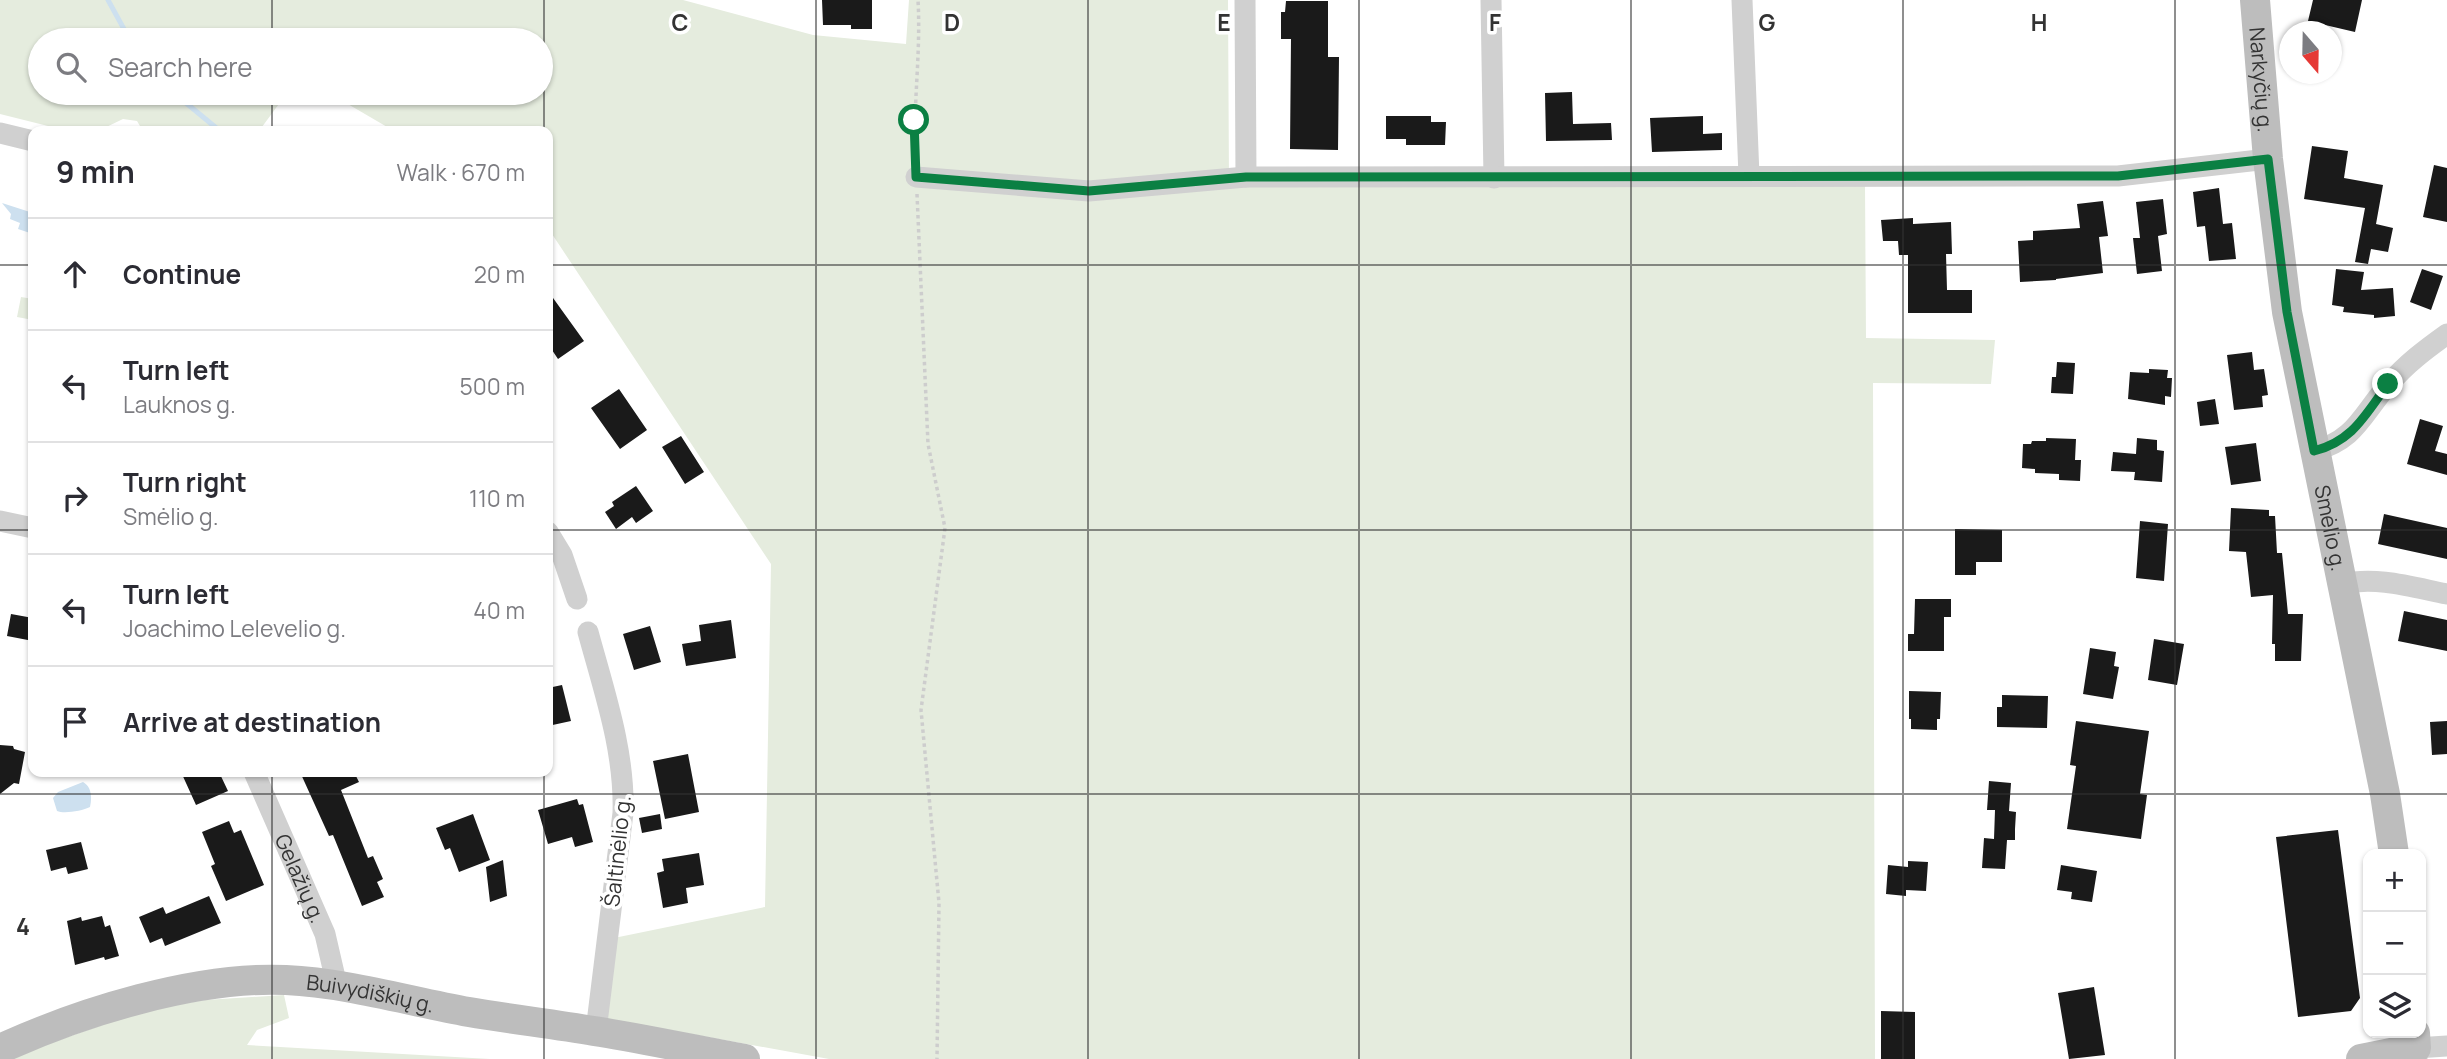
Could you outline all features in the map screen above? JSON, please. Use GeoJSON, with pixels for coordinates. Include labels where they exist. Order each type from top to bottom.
{"type":"FeatureCollection","features":[{"type":"Feature","properties":{"kind":"main road","name":"Narkyčių g."},"geometry":{"type":"LineString","coordinates":[[2256,0],[2268,159]]}},
{"type":"Feature","properties":{"kind":"main road","name":"Smėlio g."},"geometry":{"type":"LineString","coordinates":[[2268,159],[2287,312],[2385,794],[2393,849]]}},
{"type":"Feature","properties":{"kind":"main road","name":"Buivydiškių g."},"geometry":{"type":"LineString","coordinates":[[0,1049],[118,1006],[210,985],[286,980],[337,985],[470,1012],[596,1031],[746,1059]]}},
{"type":"Feature","properties":{"kind":"main road"},"geometry":{"type":"LineString","coordinates":[[2361,1059],[2416,1046]]}},
{"type":"Feature","properties":{"kind":"street"},"geometry":{"type":"LineString","coordinates":[[1245,0],[1246,177]]}},
{"type":"Feature","properties":{"kind":"street"},"geometry":{"type":"LineString","coordinates":[[1491,0],[1494,178]]}},
{"type":"Feature","properties":{"kind":"street"},"geometry":{"type":"LineString","coordinates":[[1742,0],[1749,176]]}},
{"type":"Feature","properties":{"kind":"street"},"geometry":{"type":"LineString","coordinates":[[0,133],[28,140]]}},
{"type":"Feature","properties":{"kind":"street"},"geometry":{"type":"LineString","coordinates":[[916,177],[1089,191],[1246,177],[2118,176],[2268,159]]}},
{"type":"Feature","properties":{"kind":"street"},"geometry":{"type":"LineString","coordinates":[[2314,451],[2333,446],[2344,439],[2407,365],[2447,334]]}},
{"type":"Feature","properties":{"kind":"street"},"geometry":{"type":"LineString","coordinates":[[0,521],[28,527]]}},
{"type":"Feature","properties":{"kind":"street"},"geometry":{"type":"LineString","coordinates":[[553,540],[562,555],[577,599]]}},
{"type":"Feature","properties":{"kind":"street"},"geometry":{"type":"LineString","coordinates":[[2341,584],[2359,580],[2383,581],[2447,594]]}},
{"type":"Feature","properties":{"kind":"street","name":"Šaltinėlio g."},"geometry":{"type":"LineString","coordinates":[[588,632],[620,755],[624,783],[623,813],[596,1031]]}},
{"type":"Feature","properties":{"kind":"street","name":"Gelažių g."},"geometry":{"type":"LineString","coordinates":[[256,777],[325,934],[337,985]]}},
{"type":"Feature","properties":{"kind":"street"},"geometry":{"type":"LineString","coordinates":[[2416,1046],[2447,1046]]}},
{"type":"Feature","properties":{"kind":"path"},"geometry":{"type":"LineString","coordinates":[[918,0],[919,72],[914,120],[928,444],[945,528],[921,710],[939,902],[937,1059]]}},
{"type":"Feature","properties":{"kind":"shaded area"},"geometry":{"type":"Polygon","coordinates":[[[0,0],[683,0],[813,35],[906,44],[909,0],[1228,0],[1229,185],[1865,186],[1866,338],[1995,340],[1991,384],[1873,383],[1875,1059],[829,1059],[603,1018],[614,938],[765,907],[771,564],[553,236],[553,126],[385,126],[350,105],[553,105],[553,28],[28,28],[28,105],[278,105],[263,126],[140,126],[137,121],[123,119],[108,126],[48,126],[0,114],[0,0]]]}},
{"type":"Feature","properties":{"kind":"shaded area"},"geometry":{"type":"Polygon","coordinates":[[[21,297],[28,298],[28,319],[17,317],[21,297]]]}},
{"type":"Feature","properties":{"kind":"shaded area"},"geometry":{"type":"Polygon","coordinates":[[[284,995],[289,1018],[257,1030],[247,1045],[490,1059],[5,1059],[145,1010],[205,1000],[284,995]]]}},
{"type":"Feature","properties":{"kind":"water"},"geometry":{"type":"Polygon","coordinates":[[[2,203],[28,211],[28,232],[18,229],[20,223],[10,219],[11,214],[2,203]]]}},
{"type":"Feature","properties":{"kind":"water"},"geometry":{"type":"Polygon","coordinates":[[[83,782],[91,793],[90,807],[73,812],[57,811],[53,798],[58,792],[83,782]]]}},
{"type":"Feature","properties":{"kind":"building"},"geometry":{"type":"Polygon","coordinates":[[[822,0],[872,0],[872,29],[851,29],[851,25],[823,25],[822,0]]]}},
{"type":"Feature","properties":{"kind":"building"},"geometry":{"type":"Polygon","coordinates":[[[2313,0],[2362,0],[2355,32],[2342,29],[2342,21],[2308,21],[2313,0]]]}},
{"type":"Feature","properties":{"kind":"building"},"geometry":{"type":"Polygon","coordinates":[[[1286,1],[1328,1],[1328,57],[1339,57],[1338,150],[1290,149],[1291,39],[1281,39],[1281,12],[1285,12],[1286,1]]]}},
{"type":"Feature","properties":{"kind":"building"},"geometry":{"type":"Polygon","coordinates":[[[1572,92],[1573,124],[1611,123],[1612,140],[1546,141],[1545,93],[1572,92]]]}},
{"type":"Feature","properties":{"kind":"building"},"geometry":{"type":"Polygon","coordinates":[[[1386,116],[1431,116],[1431,122],[1446,122],[1445,145],[1406,145],[1406,139],[1386,139],[1386,116]]]}},
{"type":"Feature","properties":{"kind":"building"},"geometry":{"type":"Polygon","coordinates":[[[1703,116],[1703,134],[1722,133],[1722,150],[1652,152],[1650,118],[1703,116]]]}},
{"type":"Feature","properties":{"kind":"building"},"geometry":{"type":"Polygon","coordinates":[[[2312,146],[2348,151],[2344,178],[2383,185],[2376,224],[2393,228],[2388,252],[2371,249],[2368,264],[2355,262],[2365,208],[2304,199],[2312,146]]]}},
{"type":"Feature","properties":{"kind":"building"},"geometry":{"type":"Polygon","coordinates":[[[2434,165],[2447,168],[2447,222],[2423,217],[2434,165]]]}},
{"type":"Feature","properties":{"kind":"building"},"geometry":{"type":"Polygon","coordinates":[[[2219,188],[2223,224],[2232,223],[2236,259],[2209,261],[2205,226],[2197,227],[2193,192],[2219,188]]]}},
{"type":"Feature","properties":{"kind":"building"},"geometry":{"type":"Polygon","coordinates":[[[2163,199],[2167,234],[2158,236],[2162,271],[2137,274],[2133,238],[2140,238],[2136,202],[2163,199]]]}},
{"type":"Feature","properties":{"kind":"building"},"geometry":{"type":"Polygon","coordinates":[[[2103,201],[2108,236],[2099,237],[2103,273],[2020,282],[2018,241],[2033,240],[2033,231],[2080,228],[2077,204],[2103,201]]]}},
{"type":"Feature","properties":{"kind":"building"},"geometry":{"type":"Polygon","coordinates":[[[1913,218],[1913,224],[1951,222],[1952,254],[1946,254],[1947,290],[1972,290],[1972,313],[1908,313],[1908,255],[1899,255],[1898,241],[1883,241],[1881,220],[1913,218]]]}},
{"type":"Feature","properties":{"kind":"building"},"geometry":{"type":"Polygon","coordinates":[[[2336,269],[2364,272],[2361,290],[2393,288],[2395,316],[2374,318],[2374,315],[2343,312],[2344,307],[2332,305],[2336,269]]]}},
{"type":"Feature","properties":{"kind":"building"},"geometry":{"type":"Polygon","coordinates":[[[2422,269],[2443,276],[2431,310],[2410,302],[2422,269]]]}},
{"type":"Feature","properties":{"kind":"building"},"geometry":{"type":"Polygon","coordinates":[[[553,298],[584,341],[558,359],[553,352],[553,298]]]}},
{"type":"Feature","properties":{"kind":"building"},"geometry":{"type":"Polygon","coordinates":[[[2252,352],[2254,370],[2264,369],[2268,395],[2262,396],[2263,407],[2234,410],[2227,355],[2252,352]]]}},
{"type":"Feature","properties":{"kind":"building"},"geometry":{"type":"Polygon","coordinates":[[[2057,362],[2075,363],[2073,394],[2051,393],[2057,362]]]}},
{"type":"Feature","properties":{"kind":"building"},"geometry":{"type":"Polygon","coordinates":[[[2149,369],[2168,370],[2167,378],[2172,378],[2171,397],[2165,396],[2165,405],[2128,399],[2130,372],[2149,373],[2149,369]]]}},
{"type":"Feature","properties":{"kind":"building"},"geometry":{"type":"Polygon","coordinates":[[[619,389],[647,430],[620,449],[591,408],[619,389]]]}},
{"type":"Feature","properties":{"kind":"building"},"geometry":{"type":"Polygon","coordinates":[[[2215,399],[2219,424],[2200,426],[2197,402],[2215,399]]]}},
{"type":"Feature","properties":{"kind":"building"},"geometry":{"type":"Polygon","coordinates":[[[2420,419],[2443,426],[2435,451],[2447,454],[2447,475],[2407,464],[2420,419]]]}},
{"type":"Feature","properties":{"kind":"building"},"geometry":{"type":"Polygon","coordinates":[[[681,436],[704,472],[685,484],[662,447],[681,436]]]}},
{"type":"Feature","properties":{"kind":"building"},"geometry":{"type":"Polygon","coordinates":[[[2046,438],[2076,439],[2075,460],[2081,460],[2080,481],[2059,480],[2059,474],[2035,473],[2035,469],[2022,468],[2023,444],[2046,441],[2046,438]]]}},
{"type":"Feature","properties":{"kind":"building"},"geometry":{"type":"Polygon","coordinates":[[[2137,438],[2157,440],[2157,450],[2164,451],[2162,482],[2134,480],[2135,472],[2111,471],[2113,452],[2136,454],[2137,438]]]}},
{"type":"Feature","properties":{"kind":"building"},"geometry":{"type":"Polygon","coordinates":[[[2256,443],[2261,481],[2231,485],[2225,447],[2256,443]]]}},
{"type":"Feature","properties":{"kind":"building"},"geometry":{"type":"Polygon","coordinates":[[[636,486],[653,511],[636,523],[632,517],[616,529],[605,512],[614,506],[612,502],[636,486]]]}},
{"type":"Feature","properties":{"kind":"building"},"geometry":{"type":"Polygon","coordinates":[[[2231,508],[2269,510],[2269,516],[2275,516],[2277,553],[2282,553],[2288,614],[2303,614],[2301,661],[2275,661],[2275,644],[2272,644],[2273,595],[2251,597],[2246,552],[2229,551],[2231,508]]]}},
{"type":"Feature","properties":{"kind":"building"},"geometry":{"type":"Polygon","coordinates":[[[2384,514],[2447,528],[2447,559],[2378,544],[2384,514]]]}},
{"type":"Feature","properties":{"kind":"building"},"geometry":{"type":"Polygon","coordinates":[[[2140,521],[2168,524],[2164,581],[2136,578],[2140,521]]]}},
{"type":"Feature","properties":{"kind":"building"},"geometry":{"type":"Polygon","coordinates":[[[1955,529],[2002,530],[2002,562],[1976,562],[1976,575],[1955,575],[1955,529]]]}},
{"type":"Feature","properties":{"kind":"building"},"geometry":{"type":"Polygon","coordinates":[[[1915,599],[1951,599],[1951,617],[1944,617],[1944,651],[1908,651],[1908,634],[1914,634],[1915,599]]]}},
{"type":"Feature","properties":{"kind":"building"},"geometry":{"type":"Polygon","coordinates":[[[2404,611],[2447,620],[2447,651],[2398,641],[2404,611]]]}},
{"type":"Feature","properties":{"kind":"building"},"geometry":{"type":"Polygon","coordinates":[[[11,614],[28,617],[28,640],[7,636],[11,614]]]}},
{"type":"Feature","properties":{"kind":"building"},"geometry":{"type":"Polygon","coordinates":[[[731,620],[736,658],[686,666],[682,644],[701,641],[699,625],[731,620]]]}},
{"type":"Feature","properties":{"kind":"building"},"geometry":{"type":"Polygon","coordinates":[[[650,626],[661,662],[634,670],[623,634],[650,626]]]}},
{"type":"Feature","properties":{"kind":"building"},"geometry":{"type":"Polygon","coordinates":[[[2154,639],[2184,644],[2177,685],[2148,680],[2154,639]]]}},
{"type":"Feature","properties":{"kind":"building"},"geometry":{"type":"Polygon","coordinates":[[[2090,648],[2116,652],[2114,666],[2119,667],[2113,699],[2083,694],[2090,648]]]}},
{"type":"Feature","properties":{"kind":"building"},"geometry":{"type":"Polygon","coordinates":[[[562,685],[571,721],[553,725],[553,687],[562,685]]]}},
{"type":"Feature","properties":{"kind":"building"},"geometry":{"type":"Polygon","coordinates":[[[1909,691],[1941,692],[1937,730],[1911,729],[1909,691]]]}},
{"type":"Feature","properties":{"kind":"building"},"geometry":{"type":"Polygon","coordinates":[[[2002,695],[2048,696],[2047,728],[1997,727],[1997,707],[2002,707],[2002,695]]]}},
{"type":"Feature","properties":{"kind":"building"},"geometry":{"type":"Polygon","coordinates":[[[2076,721],[2149,731],[2140,794],[2147,795],[2141,839],[2067,829],[2076,766],[2070,765],[2076,721]]]}},
{"type":"Feature","properties":{"kind":"building"},"geometry":{"type":"Polygon","coordinates":[[[2447,721],[2447,754],[2432,755],[2430,722],[2447,721]]]}},
{"type":"Feature","properties":{"kind":"building"},"geometry":{"type":"Polygon","coordinates":[[[0,745],[13,746],[14,749],[25,752],[19,784],[14,783],[0,794],[0,745]]]}},
{"type":"Feature","properties":{"kind":"building"},"geometry":{"type":"Polygon","coordinates":[[[688,754],[699,812],[665,819],[653,761],[688,754]]]}},
{"type":"Feature","properties":{"kind":"building"},"geometry":{"type":"Polygon","coordinates":[[[183,777],[221,777],[228,791],[196,805],[183,777]]]}},
{"type":"Feature","properties":{"kind":"building"},"geometry":{"type":"Polygon","coordinates":[[[302,777],[356,777],[359,782],[341,790],[368,858],[373,856],[383,879],[377,882],[384,897],[362,906],[333,835],[329,836],[302,777]]]}},
{"type":"Feature","properties":{"kind":"building"},"geometry":{"type":"Polygon","coordinates":[[[1989,781],[2011,783],[2009,811],[2016,812],[2015,840],[2007,840],[2005,869],[1982,868],[1984,838],[1994,839],[1995,810],[1987,810],[1989,781]]]}},
{"type":"Feature","properties":{"kind":"building"},"geometry":{"type":"Polygon","coordinates":[[[577,799],[579,805],[583,804],[593,842],[575,847],[572,837],[548,844],[538,810],[577,799]]]}},
{"type":"Feature","properties":{"kind":"building"},"geometry":{"type":"Polygon","coordinates":[[[473,814],[490,860],[459,872],[450,848],[445,850],[436,828],[473,814]]]}},
{"type":"Feature","properties":{"kind":"building"},"geometry":{"type":"Polygon","coordinates":[[[660,814],[662,829],[642,833],[639,818],[660,814]]]}},
{"type":"Feature","properties":{"kind":"building"},"geometry":{"type":"Polygon","coordinates":[[[229,821],[234,833],[241,830],[264,885],[226,901],[211,866],[215,864],[202,832],[229,821]]]}},
{"type":"Feature","properties":{"kind":"building"},"geometry":{"type":"Polygon","coordinates":[[[2338,830],[2360,998],[2351,1011],[2298,1017],[2276,837],[2338,830]]]}},
{"type":"Feature","properties":{"kind":"building"},"geometry":{"type":"Polygon","coordinates":[[[81,842],[88,869],[68,874],[66,867],[51,871],[46,850],[81,842]]]}},
{"type":"Feature","properties":{"kind":"building"},"geometry":{"type":"Polygon","coordinates":[[[699,853],[704,885],[686,888],[688,903],[663,908],[657,873],[664,871],[662,859],[699,853]]]}},
{"type":"Feature","properties":{"kind":"building"},"geometry":{"type":"Polygon","coordinates":[[[503,860],[507,896],[490,902],[486,867],[503,860]]]}},
{"type":"Feature","properties":{"kind":"building"},"geometry":{"type":"Polygon","coordinates":[[[1908,861],[1928,862],[1926,891],[1906,890],[1906,896],[1886,894],[1888,865],[1908,867],[1908,861]]]}},
{"type":"Feature","properties":{"kind":"building"},"geometry":{"type":"Polygon","coordinates":[[[2061,865],[2097,871],[2092,902],[2071,899],[2072,892],[2057,890],[2061,865]]]}},
{"type":"Feature","properties":{"kind":"building"},"geometry":{"type":"Polygon","coordinates":[[[209,896],[221,923],[165,946],[162,938],[150,943],[139,917],[163,907],[166,914],[209,896]]]}},
{"type":"Feature","properties":{"kind":"building"},"geometry":{"type":"Polygon","coordinates":[[[102,916],[105,927],[110,925],[119,956],[75,965],[67,921],[81,917],[82,921],[102,916]]]}},
{"type":"Feature","properties":{"kind":"building"},"geometry":{"type":"Polygon","coordinates":[[[2094,987],[2105,1055],[2069,1059],[2058,993],[2094,987]]]}},
{"type":"Feature","properties":{"kind":"building"},"geometry":{"type":"Polygon","coordinates":[[[1881,1011],[1915,1012],[1915,1059],[1881,1059],[1881,1011]]]}},
{"type":"Feature","properties":{"kind":"waterway"},"geometry":{"type":"LineString","coordinates":[[108,0],[123,28]]}},
{"type":"Feature","properties":{"kind":"waterway"},"geometry":{"type":"LineString","coordinates":[[189,105],[214,126]]}},
{"type":"Feature","properties":{"kind":"route"},"geometry":{"type":"LineString","coordinates":[[914,120],[916,177],[1089,191],[1246,177],[2004,174],[2118,176],[2268,159],[2287,312],[2314,451],[2333,446],[2344,439],[2388,384]]}}]}
